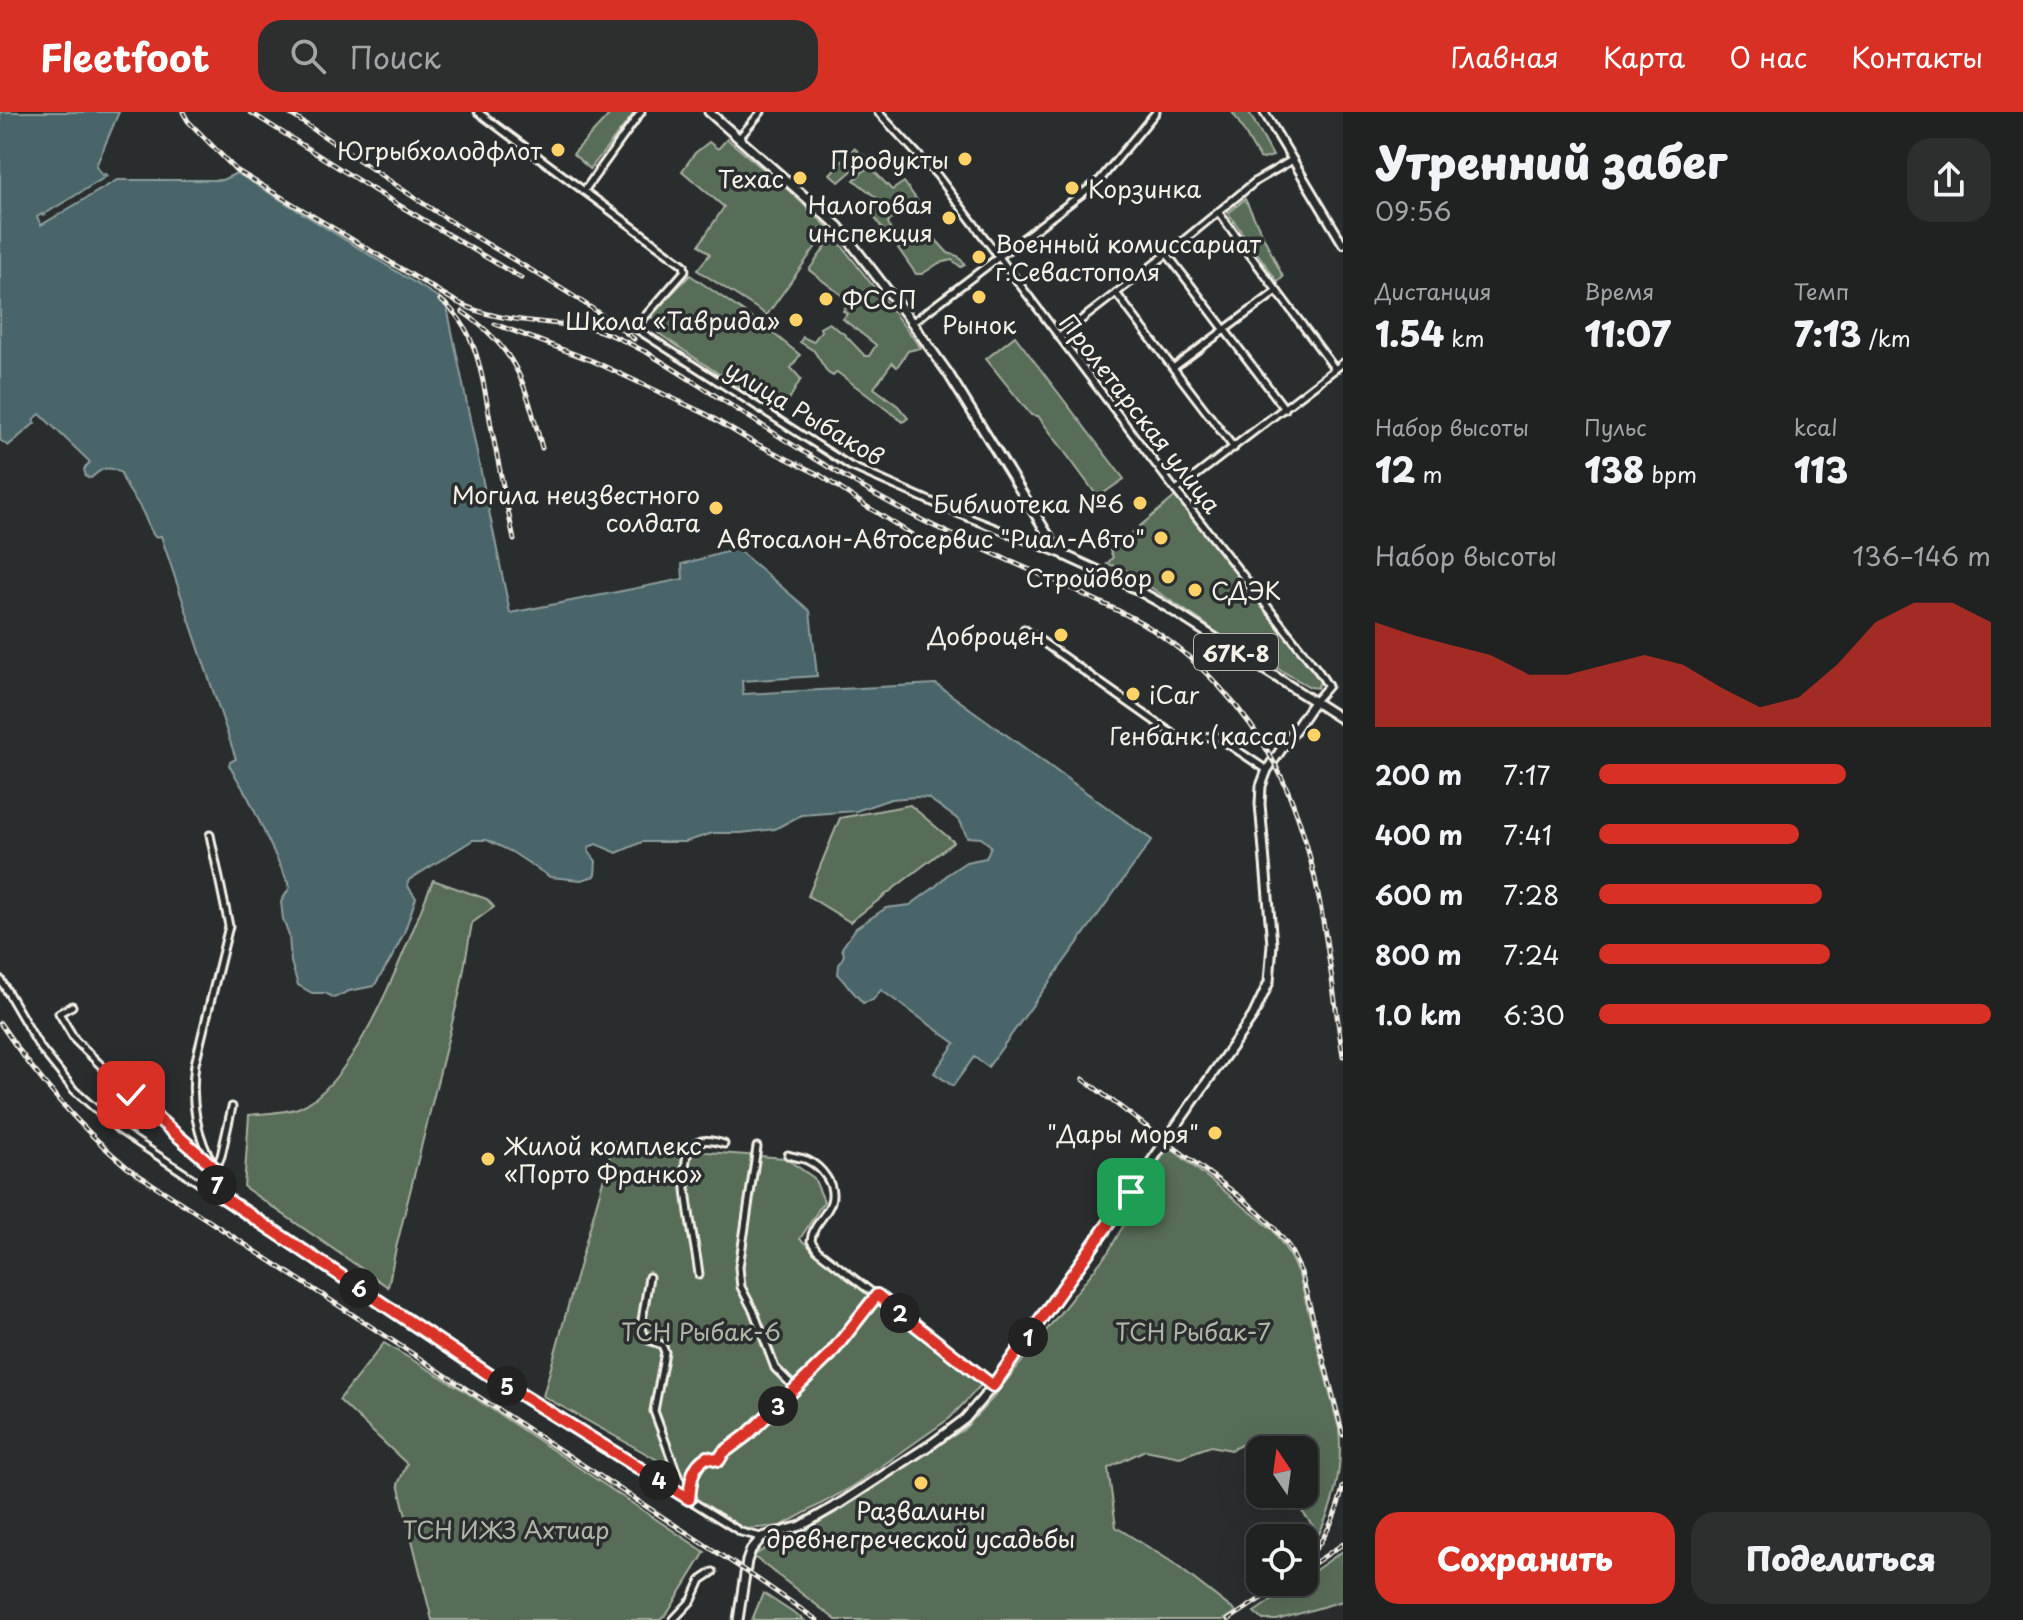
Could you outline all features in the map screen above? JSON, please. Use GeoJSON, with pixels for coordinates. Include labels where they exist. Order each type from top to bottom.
{"type":"FeatureCollection","features":[{"type":"Feature","properties":{"kind":"main road"},"geometry":{"type":"LineString","coordinates":[[709,112],[838,226],[948,373],[1053,543],[1066,556]]}},
{"type":"Feature","properties":{"kind":"main road","name":"67К-8"},"geometry":{"type":"LineString","coordinates":[[1066,556],[1159,602],[1343,720]]}},
{"type":"Feature","properties":{"kind":"main road"},"geometry":{"type":"LineString","coordinates":[[738,1620],[747,1561],[751,1550],[762,1537],[801,1526],[933,1443],[965,1419],[993,1386],[1253,1016],[1269,982],[1272,944],[1261,786],[1267,770],[1314,702]]}},
{"type":"Feature","properties":{"kind":"street"},"geometry":{"type":"LineString","coordinates":[[478,112],[584,191],[641,112]]}},
{"type":"Feature","properties":{"kind":"street"},"geometry":{"type":"LineString","coordinates":[[739,138],[761,112]]}},
{"type":"Feature","properties":{"kind":"street","name":"Пролетарская улица"},"geometry":{"type":"LineString","coordinates":[[878,112],[937,175],[1176,491],[1319,672],[1328,686],[1314,702]]}},
{"type":"Feature","properties":{"kind":"street"},"geometry":{"type":"LineString","coordinates":[[912,323],[1100,180],[1156,112]]}},
{"type":"Feature","properties":{"kind":"street"},"geometry":{"type":"LineString","coordinates":[[1264,112],[1343,244]]}},
{"type":"Feature","properties":{"kind":"street"},"geometry":{"type":"LineString","coordinates":[[1059,337],[1256,181],[1292,160]]}},
{"type":"Feature","properties":{"kind":"street","name":"улица Рыбаков"},"geometry":{"type":"LineString","coordinates":[[584,191],[684,265],[685,271],[635,328],[850,466],[1066,556]]}},
{"type":"Feature","properties":{"kind":"street"},"geometry":{"type":"LineString","coordinates":[[1219,213],[1335,369]]}},
{"type":"Feature","properties":{"kind":"street"},"geometry":{"type":"LineString","coordinates":[[1167,254],[1285,409]]}},
{"type":"Feature","properties":{"kind":"street"},"geometry":{"type":"LineString","coordinates":[[1173,368],[1277,291]]}},
{"type":"Feature","properties":{"kind":"street"},"geometry":{"type":"LineString","coordinates":[[1116,293],[1234,448]]}},
{"type":"Feature","properties":{"kind":"street"},"geometry":{"type":"LineString","coordinates":[[1176,491],[1343,363]]}},
{"type":"Feature","properties":{"kind":"street"},"geometry":{"type":"LineString","coordinates":[[1024,629],[1180,739],[1216,736],[1267,770]]}},
{"type":"Feature","properties":{"kind":"street"},"geometry":{"type":"LineString","coordinates":[[210,835],[229,926],[193,1083],[194,1114],[209,1158],[216,1169]]}},
{"type":"Feature","properties":{"kind":"street"},"geometry":{"type":"LineString","coordinates":[[0,979],[39,1046],[74,1090],[119,1130],[491,1376],[741,1532],[762,1537]]}},
{"type":"Feature","properties":{"kind":"street"},"geometry":{"type":"LineString","coordinates":[[72,1006],[59,1013],[75,1040],[131,1095],[216,1169]]}},
{"type":"Feature","properties":{"kind":"street"},"geometry":{"type":"LineString","coordinates":[[217,1193],[216,1169],[232,1107]]}},
{"type":"Feature","properties":{"kind":"street"},"geometry":{"type":"LineString","coordinates":[[699,1275],[685,1161],[690,1149],[700,1142],[709,1139],[724,1144]]}},
{"type":"Feature","properties":{"kind":"street"},"geometry":{"type":"LineString","coordinates":[[757,1147],[739,1267],[741,1287],[775,1368],[796,1389]]}},
{"type":"Feature","properties":{"kind":"street"},"geometry":{"type":"LineString","coordinates":[[788,1155],[808,1160],[821,1169],[832,1189],[831,1203],[811,1232],[811,1241],[817,1250],[993,1386]]}},
{"type":"Feature","properties":{"kind":"street"},"geometry":{"type":"LineString","coordinates":[[649,1277],[641,1327],[646,1339],[662,1345],[665,1352],[654,1411],[689,1499]]}},
{"type":"Feature","properties":{"kind":"street"},"geometry":{"type":"LineString","coordinates":[[689,1499],[691,1477],[698,1462],[707,1457],[719,1460],[723,1453],[747,1435],[830,1355],[877,1295]]}},
{"type":"Feature","properties":{"kind":"street"},"geometry":{"type":"LineString","coordinates":[[675,1619],[692,1600],[701,1580],[713,1572]]}},
{"type":"Feature","properties":{"kind":"green space"},"geometry":{"type":"Polygon","coordinates":[[[606,112],[635,112],[590,169],[573,154],[609,115],[606,112]]]}},
{"type":"Feature","properties":{"kind":"green space"},"geometry":{"type":"Polygon","coordinates":[[[1232,112],[1249,112],[1273,156],[1260,158],[1232,112]]]}},
{"type":"Feature","properties":{"kind":"green space"},"geometry":{"type":"Polygon","coordinates":[[[727,139],[829,228],[767,315],[697,270],[710,254],[699,245],[724,207],[682,171],[695,153],[709,142],[718,149],[727,139]]]}},
{"type":"Feature","properties":{"kind":"green space"},"geometry":{"type":"Polygon","coordinates":[[[854,148],[867,158],[839,182],[830,174],[854,148]]]}},
{"type":"Feature","properties":{"kind":"green space"},"geometry":{"type":"Polygon","coordinates":[[[869,166],[892,190],[904,182],[922,207],[916,214],[909,209],[888,222],[891,232],[886,234],[873,215],[883,203],[854,180],[869,166]]]}},
{"type":"Feature","properties":{"kind":"green space"},"geometry":{"type":"Polygon","coordinates":[[[1245,199],[1283,277],[1278,282],[1228,213],[1245,199]]]}},
{"type":"Feature","properties":{"kind":"green space"},"geometry":{"type":"Polygon","coordinates":[[[927,230],[948,253],[958,256],[965,265],[961,267],[952,260],[916,274],[898,248],[927,230]]]}},
{"type":"Feature","properties":{"kind":"green space"},"geometry":{"type":"Polygon","coordinates":[[[835,237],[921,348],[908,351],[897,367],[892,363],[874,388],[898,406],[908,418],[903,422],[837,372],[833,376],[828,373],[814,351],[800,342],[803,337],[813,342],[820,328],[829,323],[865,356],[869,356],[876,345],[843,319],[847,314],[843,311],[849,301],[809,270],[835,237]]]}},
{"type":"Feature","properties":{"kind":"green space"},"geometry":{"type":"Polygon","coordinates":[[[690,275],[800,355],[791,368],[801,379],[780,415],[658,333],[663,327],[650,316],[690,275]]]}},
{"type":"Feature","properties":{"kind":"green space"},"geometry":{"type":"Polygon","coordinates":[[[1015,336],[1124,479],[1098,497],[1038,416],[1031,415],[986,359],[1015,336]]]}},
{"type":"Feature","properties":{"kind":"green space"},"geometry":{"type":"Polygon","coordinates":[[[1176,496],[1314,672],[1320,682],[1317,688],[1310,687],[1219,635],[1142,584],[1131,573],[1107,564],[1113,557],[1110,551],[1176,496]]]}},
{"type":"Feature","properties":{"kind":"green space"},"geometry":{"type":"Polygon","coordinates":[[[910,805],[954,842],[850,922],[808,896],[840,818],[910,805]]]}},
{"type":"Feature","properties":{"kind":"green space"},"geometry":{"type":"Polygon","coordinates":[[[433,880],[487,899],[494,907],[472,923],[460,991],[388,1287],[244,1187],[249,1115],[298,1108],[320,1094],[341,1071],[361,1041],[396,972],[433,880]]]}},
{"type":"Feature","properties":{"kind":"green space","name":"ТСН Рыбак-6"},"geometry":{"type":"Polygon","coordinates":[[[614,1141],[785,1158],[814,1178],[824,1201],[800,1239],[981,1385],[950,1418],[852,1487],[781,1526],[745,1529],[699,1502],[679,1472],[543,1396],[614,1141]]]}},
{"type":"Feature","properties":{"kind":"green space","name":"ТСН Рыбак-7"},"geometry":{"type":"Polygon","coordinates":[[[1168,1146],[1272,1229],[1299,1275],[1339,1429],[1337,1483],[1319,1534],[1318,1524],[1312,1524],[1300,1508],[1318,1508],[1318,1436],[1246,1436],[1246,1442],[1231,1450],[1211,1446],[1180,1457],[1145,1450],[1108,1468],[1116,1527],[1172,1562],[1236,1612],[1223,1620],[836,1620],[753,1556],[963,1430],[992,1399],[1109,1251],[1168,1146]]]}},
{"type":"Feature","properties":{"kind":"green space","name":"ТСН ИЖЗ Ахтиар"},"geometry":{"type":"Polygon","coordinates":[[[384,1343],[463,1390],[705,1552],[667,1614],[660,1620],[432,1620],[398,1484],[407,1464],[339,1400],[384,1343]]]}},
{"type":"Feature","properties":{"kind":"green space"},"geometry":{"type":"Polygon","coordinates":[[[1343,1551],[1343,1601],[1277,1620],[1263,1620],[1254,1612],[1277,1596],[1318,1596],[1318,1568],[1343,1551]]]}},
{"type":"Feature","properties":{"kind":"green space"},"geometry":{"type":"Polygon","coordinates":[[[763,1593],[804,1620],[752,1620],[763,1593]]]}},
{"type":"Feature","properties":{"kind":"water"},"geometry":{"type":"Polygon","coordinates":[[[0,112],[119,112],[96,166],[102,175],[107,176],[37,217],[41,225],[117,180],[222,180],[237,173],[446,302],[510,613],[683,579],[682,564],[737,549],[810,611],[817,676],[742,681],[743,694],[936,684],[1152,840],[988,1067],[974,1057],[953,1086],[934,1073],[955,1043],[881,990],[873,1000],[863,1003],[838,975],[844,955],[842,948],[856,928],[886,908],[910,905],[966,862],[986,858],[991,846],[981,838],[967,837],[960,821],[928,798],[891,799],[856,811],[801,815],[775,829],[713,833],[685,842],[642,842],[617,853],[596,844],[589,847],[596,861],[595,876],[581,880],[550,877],[512,852],[487,840],[473,840],[409,880],[407,885],[416,898],[404,933],[374,986],[334,998],[325,993],[312,993],[298,985],[281,902],[290,887],[249,799],[229,765],[236,759],[161,536],[155,537],[153,534],[121,473],[105,469],[91,478],[86,477],[84,469],[90,462],[40,414],[33,420],[35,423],[8,446],[0,440],[0,112]]]}},
{"type":"Feature","properties":{"kind":"railway"},"geometry":{"type":"LineString","coordinates":[[183,112],[236,170],[455,301],[486,313],[518,320],[584,327],[625,341],[901,509],[1126,614],[1182,652],[1219,686],[1251,726],[1277,768],[1292,801],[1304,835],[1321,908],[1343,1056]]}},
{"type":"Feature","properties":{"kind":"railway"},"geometry":{"type":"LineString","coordinates":[[250,112],[521,278]]}},
{"type":"Feature","properties":{"kind":"railway"},"geometry":{"type":"LineString","coordinates":[[287,112],[444,217],[588,306],[634,339]]}},
{"type":"Feature","properties":{"kind":"railway"},"geometry":{"type":"LineString","coordinates":[[440,300],[454,312],[464,327],[478,362],[514,540]]}},
{"type":"Feature","properties":{"kind":"railway"},"geometry":{"type":"LineString","coordinates":[[463,312],[497,341],[517,371],[542,448]]}},
{"type":"Feature","properties":{"kind":"railway"},"geometry":{"type":"LineString","coordinates":[[495,324],[593,361],[706,414],[749,440],[820,475],[932,547]]}},
{"type":"Feature","properties":{"kind":"railway"},"geometry":{"type":"LineString","coordinates":[[0,1023],[59,1100],[128,1168],[817,1620]]}},
{"type":"Feature","properties":{"kind":"railway"},"geometry":{"type":"LineString","coordinates":[[1083,1079],[1247,1202],[1272,1225],[1289,1247],[1301,1272],[1343,1435]]}},
{"type":"Feature","properties":{"kind":"railway"},"geometry":{"type":"LineString","coordinates":[[1318,1545],[1329,1527],[1343,1487]]}},
{"type":"Feature","properties":{"kind":"railway"},"geometry":{"type":"LineString","coordinates":[[1318,1561],[1343,1544]]}},
{"type":"Feature","properties":{"kind":"railway"},"geometry":{"type":"LineString","coordinates":[[1228,1620],[1265,1596]]}},
{"type":"Feature","properties":{"kind":"place","name":"Югрыбхолодфлот"},"geometry":{"type":"Point","coordinates":[558,150]}},
{"type":"Feature","properties":{"kind":"place","name":"Продукты"},"geometry":{"type":"Point","coordinates":[965,159]}},
{"type":"Feature","properties":{"kind":"place","name":"Техас"},"geometry":{"type":"Point","coordinates":[800,178]}},
{"type":"Feature","properties":{"kind":"place","name":"Корзинка"},"geometry":{"type":"Point","coordinates":[1072,188]}},
{"type":"Feature","properties":{"kind":"place","name":"Налоговая инспекция"},"geometry":{"type":"Point","coordinates":[949,218]}},
{"type":"Feature","properties":{"kind":"place","name":"Военный комиссариат г.Севастополя"},"geometry":{"type":"Point","coordinates":[979,257]}},
{"type":"Feature","properties":{"kind":"place","name":"Рынок"},"geometry":{"type":"Point","coordinates":[979,297]}},
{"type":"Feature","properties":{"kind":"place","name":"ФССП"},"geometry":{"type":"Point","coordinates":[826,299]}},
{"type":"Feature","properties":{"kind":"place","name":"Школа «Таврида»"},"geometry":{"type":"Point","coordinates":[796,320]}},
{"type":"Feature","properties":{"kind":"place","name":"Библиотека №6"},"geometry":{"type":"Point","coordinates":[1140,503]}},
{"type":"Feature","properties":{"kind":"place","name":"Могила неизвестного солдата"},"geometry":{"type":"Point","coordinates":[716,508]}},
{"type":"Feature","properties":{"kind":"place","name":"Автосалон-Автосервис \"Риал-Авто\""},"geometry":{"type":"Point","coordinates":[1161,538]}},
{"type":"Feature","properties":{"kind":"place","name":"Стройдвор"},"geometry":{"type":"Point","coordinates":[1168,577]}},
{"type":"Feature","properties":{"kind":"place","name":"СДЭК"},"geometry":{"type":"Point","coordinates":[1195,590]}},
{"type":"Feature","properties":{"kind":"place","name":"Доброцен"},"geometry":{"type":"Point","coordinates":[1061,635]}},
{"type":"Feature","properties":{"kind":"place","name":"iCar"},"geometry":{"type":"Point","coordinates":[1133,694]}},
{"type":"Feature","properties":{"kind":"place","name":"Генбанк (касса)"},"geometry":{"type":"Point","coordinates":[1314,735]}},
{"type":"Feature","properties":{"kind":"place","name":"\"Дары моря\""},"geometry":{"type":"Point","coordinates":[1215,1133]}},
{"type":"Feature","properties":{"kind":"place","name":"Жилой комплекс «Порто Франко»"},"geometry":{"type":"Point","coordinates":[488,1159]}},
{"type":"Feature","properties":{"kind":"place","name":"Развалины древнегреческой усадьбы"},"geometry":{"type":"Point","coordinates":[921,1483]}},
{"type":"Feature","properties":{"kind":"route"},"geometry":{"type":"LineString","coordinates":[[131,1095],[216,1169],[217,1193],[491,1376],[689,1499],[691,1477],[698,1462],[707,1457],[719,1460],[723,1453],[761,1422],[830,1355],[877,1295],[993,1386],[1131,1192]]}}]}
